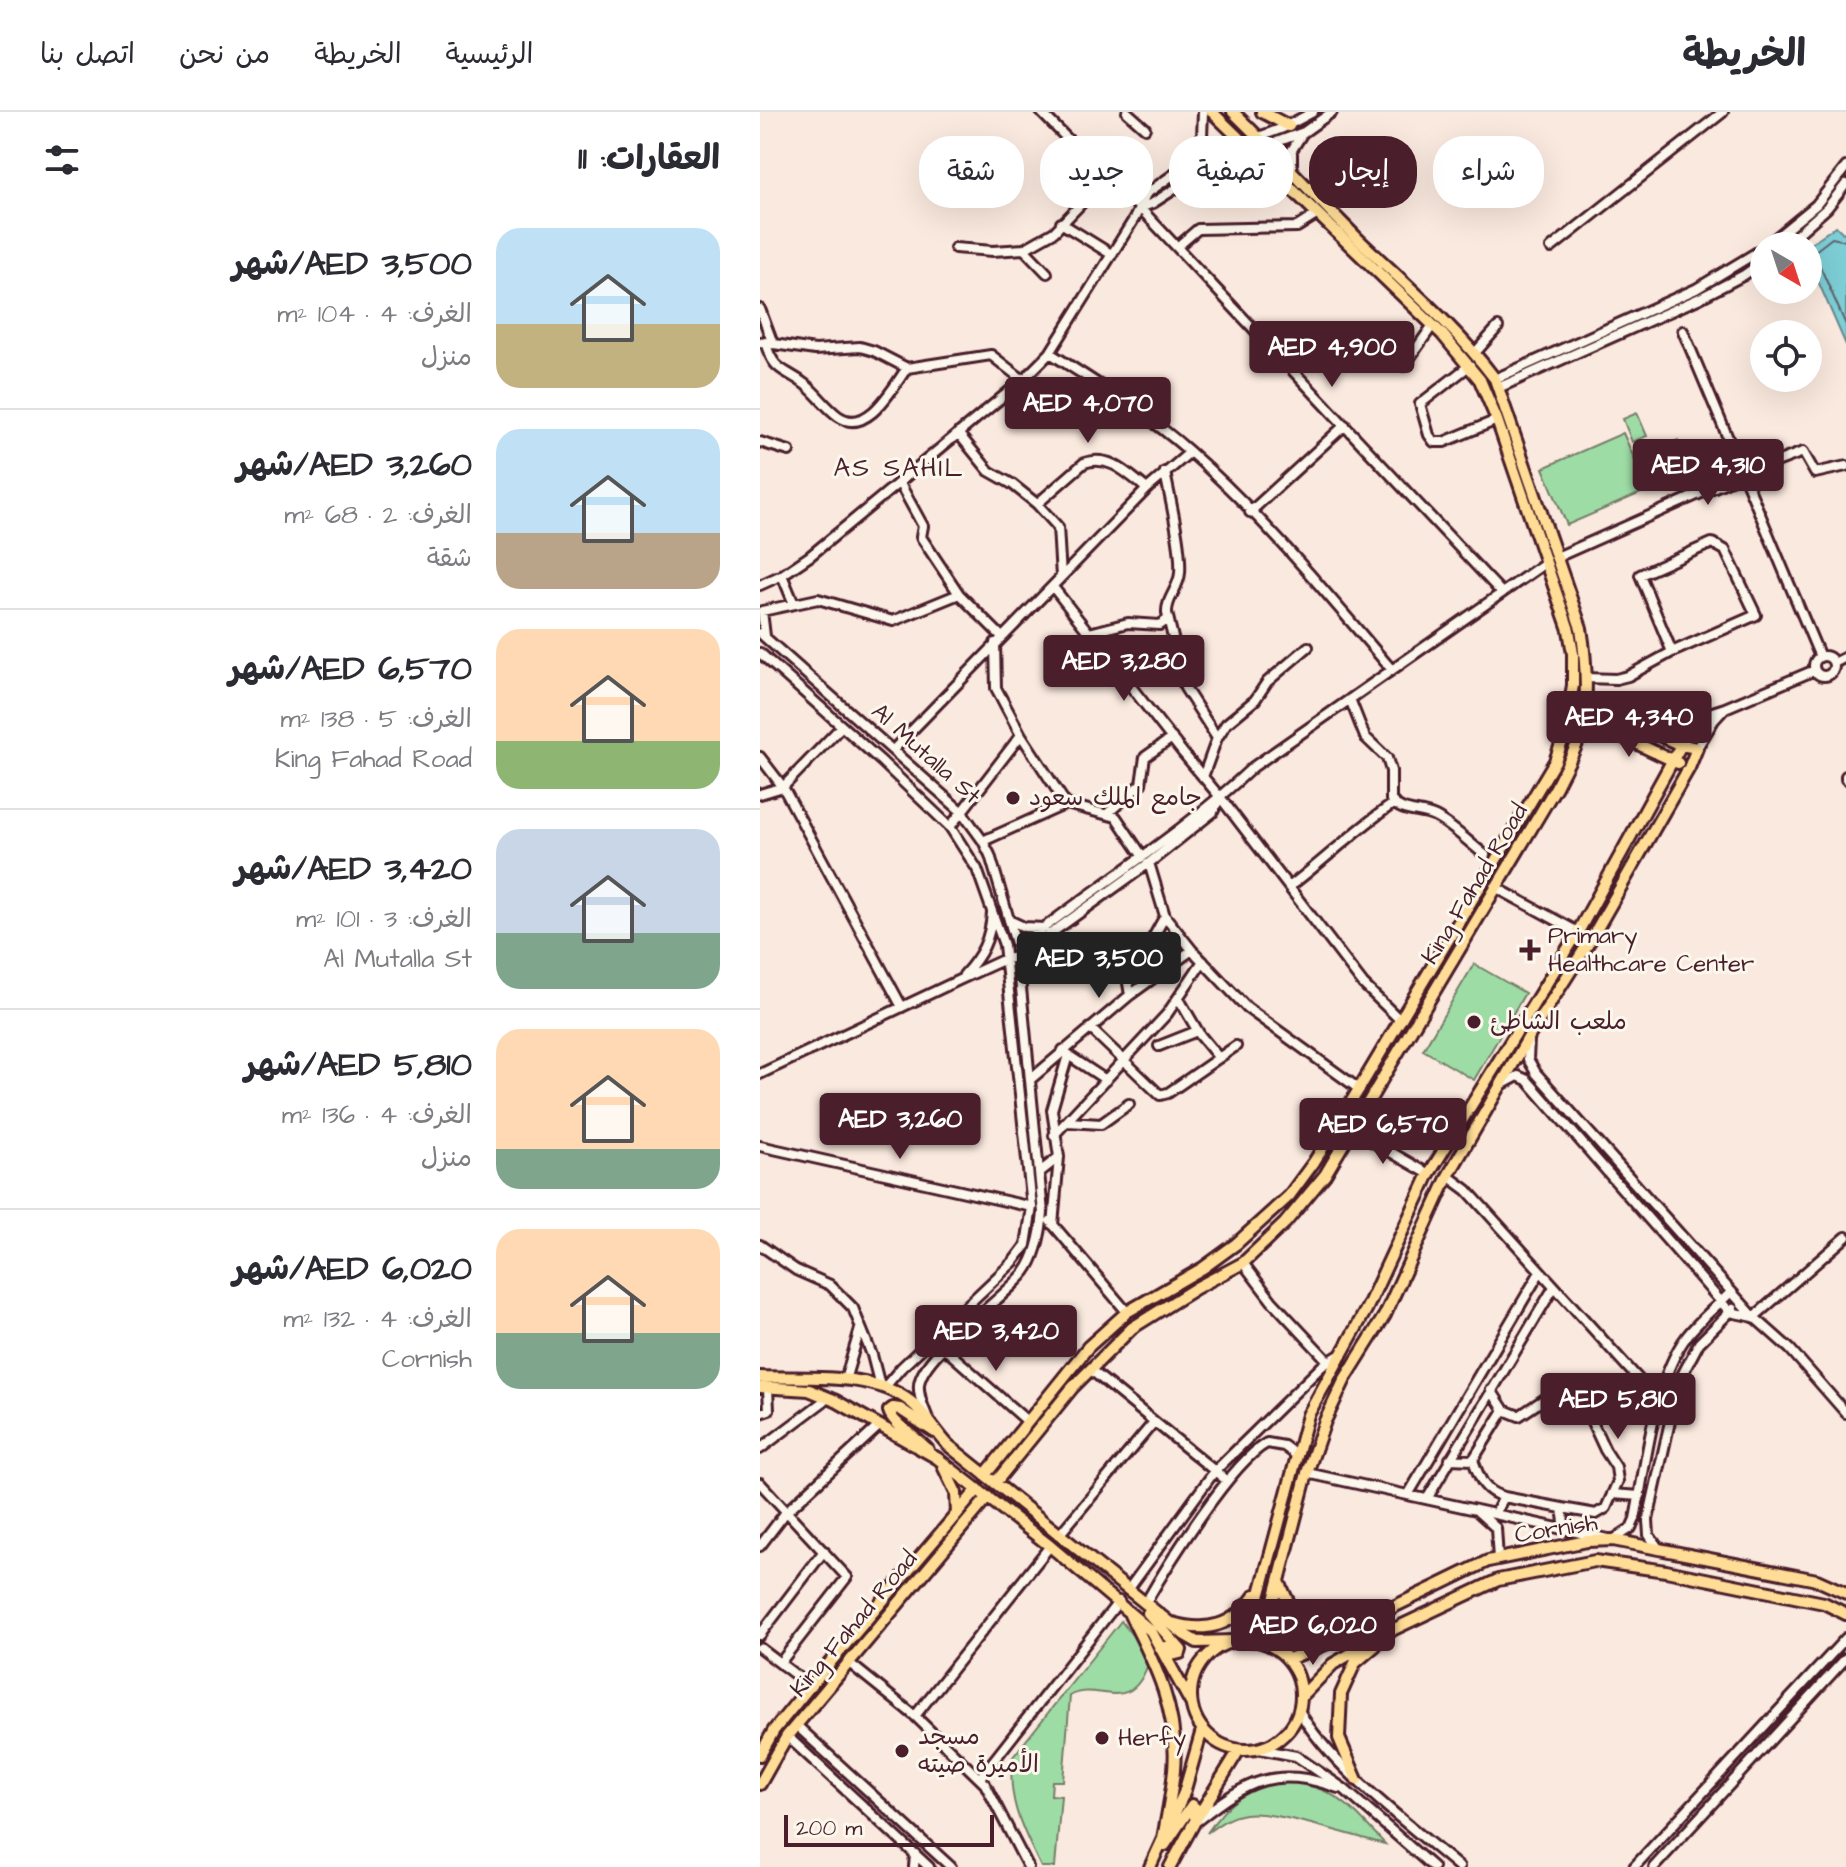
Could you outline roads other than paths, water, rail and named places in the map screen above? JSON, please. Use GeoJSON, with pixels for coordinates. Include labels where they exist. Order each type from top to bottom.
{"type":"FeatureCollection","features":[{"type":"Feature","properties":{"kind":"main road","name":"King Fahad Road"},"geometry":{"type":"LineString","coordinates":[[1212,112],[1237,136]]}},
{"type":"Feature","properties":{"kind":"main road","name":"King Fahad Road"},"geometry":{"type":"LineString","coordinates":[[1233,112],[1258,136]]}},
{"type":"Feature","properties":{"kind":"main road"},"geometry":{"type":"LineString","coordinates":[[1262,112],[1289,126]]}},
{"type":"Feature","properties":{"kind":"main road","name":"King Fahad Road"},"geometry":{"type":"LineString","coordinates":[[990,1479],[1011,1462],[1073,1387],[1132,1328],[1243,1263],[1285,1223],[1325,1175],[1556,787],[1580,739],[1585,678],[1581,628],[1496,384],[1475,353],[1293,171]]}},
{"type":"Feature","properties":{"kind":"main road","name":"King Fahad Road"},"geometry":{"type":"LineString","coordinates":[[990,1479],[1001,1455],[1088,1347],[1127,1312],[1203,1268],[1236,1244],[1289,1196],[1314,1162],[1401,1021],[1555,761],[1565,733],[1573,685],[1569,630],[1497,420],[1480,380],[1433,325],[1293,192]]}},
{"type":"Feature","properties":{"kind":"main road"},"geometry":{"type":"LineString","coordinates":[[1280,1651],[1274,1631],[1274,1600],[1307,1473],[1325,1421],[1345,1379],[1385,1315],[1448,1176],[1531,1033],[1591,939],[1689,768],[1697,748],[1681,745],[1584,702]]}},
{"type":"Feature","properties":{"kind":"main road"},"geometry":{"type":"LineString","coordinates":[[1583,718],[1689,768]]}},
{"type":"Feature","properties":{"kind":"main road"},"geometry":{"type":"LineString","coordinates":[[1191,1703],[1191,1686],[1204,1658],[1236,1640],[1251,1620],[1308,1415],[1334,1359],[1367,1308],[1429,1174],[1578,932],[1681,745]]}},
{"type":"Feature","properties":{"kind":"main road"},"geometry":{"type":"LineString","coordinates":[[1431,970],[1443,976]]}},
{"type":"Feature","properties":{"kind":"main road","name":"Al Mutalla St"},"geometry":{"type":"LineString","coordinates":[[760,1377],[845,1380],[882,1387],[912,1403],[927,1417],[939,1435]]}},
{"type":"Feature","properties":{"kind":"main road"},"geometry":{"type":"LineString","coordinates":[[764,1387],[809,1390],[934,1456],[1122,1604],[1162,1640],[1172,1655],[1180,1653],[1178,1646],[1137,1597]]}},
{"type":"Feature","properties":{"kind":"main road"},"geometry":{"type":"LineString","coordinates":[[957,1514],[959,1502],[956,1493],[934,1456],[919,1439],[892,1419],[889,1411],[893,1408],[900,1409],[939,1435],[1167,1622],[1197,1642],[1254,1640],[1280,1651],[1289,1659],[1300,1683],[1302,1696],[1291,1728],[1277,1741],[1259,1749],[1225,1747],[1202,1730],[1191,1703],[1151,1631]]}},
{"type":"Feature","properties":{"kind":"main road"},"geometry":{"type":"LineString","coordinates":[[1001,1455],[1003,1461],[1011,1462]]}},
{"type":"Feature","properties":{"kind":"main road","name":"King Fahad Road"},"geometry":{"type":"LineString","coordinates":[[760,1784],[787,1736],[972,1504],[978,1489]]}},
{"type":"Feature","properties":{"kind":"main road","name":"King Fahad Road"},"geometry":{"type":"LineString","coordinates":[[760,1755],[774,1730],[957,1514],[988,1497]]}},
{"type":"Feature","properties":{"kind":"main road","name":"Cornish"},"geometry":{"type":"LineString","coordinates":[[1289,1659],[1342,1637],[1381,1613],[1488,1561],[1587,1541],[1613,1540],[1817,1580],[1846,1593]]}},
{"type":"Feature","properties":{"kind":"main road","name":"Cornish"},"geometry":{"type":"LineString","coordinates":[[1302,1696],[1333,1664],[1392,1630],[1498,1580],[1595,1561],[1666,1571],[1824,1603],[1846,1614]]}},
{"type":"Feature","properties":{"kind":"main road"},"geometry":{"type":"LineString","coordinates":[[1279,1580],[1289,1606],[1305,1624],[1342,1637]]}},
{"type":"Feature","properties":{"kind":"main road"},"geometry":{"type":"LineString","coordinates":[[1167,1622],[1206,1629],[1223,1624],[1236,1618],[1261,1587]]}},
{"type":"Feature","properties":{"kind":"main road"},"geometry":{"type":"LineString","coordinates":[[1122,1604],[1155,1664],[1172,1719],[1174,1770],[1163,1839]]}},
{"type":"Feature","properties":{"kind":"main road"},"geometry":{"type":"LineString","coordinates":[[1357,1780],[1339,1738],[1341,1694],[1355,1663],[1392,1630]]}},
{"type":"Feature","properties":{"kind":"main road"},"geometry":{"type":"LineString","coordinates":[[1150,1867],[1184,1793],[1202,1730]]}},
{"type":"Feature","properties":{"kind":"main road"},"geometry":{"type":"LineString","coordinates":[[1170,1867],[1239,1750]]}},
{"type":"Feature","properties":{"kind":"main road"},"geometry":{"type":"LineString","coordinates":[[1157,1852],[1175,1833],[1192,1805],[1197,1810],[1194,1823]]}},
{"type":"Feature","properties":{"kind":"street"},"geometry":{"type":"LineString","coordinates":[[1127,112],[1145,128]]}},
{"type":"Feature","properties":{"kind":"street"},"geometry":{"type":"LineString","coordinates":[[1202,136],[1203,112]]}},
{"type":"Feature","properties":{"kind":"street"},"geometry":{"type":"LineString","coordinates":[[1272,136],[1313,112]]}},
{"type":"Feature","properties":{"kind":"street"},"geometry":{"type":"LineString","coordinates":[[1293,148],[1304,132],[1332,112]]}},
{"type":"Feature","properties":{"kind":"street"},"geometry":{"type":"LineString","coordinates":[[1551,248],[1723,112]]}},
{"type":"Feature","properties":{"kind":"street"},"geometry":{"type":"LineString","coordinates":[[1043,113],[1065,136]]}},
{"type":"Feature","properties":{"kind":"street"},"geometry":{"type":"LineString","coordinates":[[1286,136],[1304,132]]}},
{"type":"Feature","properties":{"kind":"street"},"geometry":{"type":"LineString","coordinates":[[1783,232],[1816,205],[1846,167]]}},
{"type":"Feature","properties":{"kind":"street"},"geometry":{"type":"LineString","coordinates":[[1800,232],[1827,208],[1846,184]]}},
{"type":"Feature","properties":{"kind":"street"},"geometry":{"type":"LineString","coordinates":[[955,248],[993,251],[1024,249],[1054,232],[1076,208]]}},
{"type":"Feature","properties":{"kind":"street"},"geometry":{"type":"LineString","coordinates":[[760,585],[810,556],[1023,380],[1050,353],[1140,208],[1501,592]]}},
{"type":"Feature","properties":{"kind":"street"},"geometry":{"type":"LineString","coordinates":[[1177,247],[1198,229],[1297,227],[1316,215]]}},
{"type":"Feature","properties":{"kind":"street"},"geometry":{"type":"LineString","coordinates":[[1061,223],[1111,254]]}},
{"type":"Feature","properties":{"kind":"street"},"geometry":{"type":"LineString","coordinates":[[1024,249],[1047,273]]}},
{"type":"Feature","properties":{"kind":"street"},"geometry":{"type":"LineString","coordinates":[[1496,384],[1594,333],[1696,289],[1750,256]]}},
{"type":"Feature","properties":{"kind":"street"},"geometry":{"type":"LineString","coordinates":[[1496,384],[1700,298],[1750,271]]}},
{"type":"Feature","properties":{"kind":"street"},"geometry":{"type":"LineString","coordinates":[[1696,289],[1700,298]]}},
{"type":"Feature","properties":{"kind":"street"},"geometry":{"type":"LineString","coordinates":[[760,309],[766,343],[775,367],[807,386],[840,417],[862,419],[877,409],[907,368]]}},
{"type":"Feature","properties":{"kind":"street"},"geometry":{"type":"LineString","coordinates":[[1404,366],[1433,325]]}},
{"type":"Feature","properties":{"kind":"street"},"geometry":{"type":"LineString","coordinates":[[1475,353],[1498,327]]}},
{"type":"Feature","properties":{"kind":"street"},"geometry":{"type":"LineString","coordinates":[[1683,331],[1820,657]]}},
{"type":"Feature","properties":{"kind":"street"},"geometry":{"type":"LineString","coordinates":[[766,343],[815,350],[860,347],[907,368],[991,355],[1023,380]]}},
{"type":"Feature","properties":{"kind":"street"},"geometry":{"type":"LineString","coordinates":[[1050,353],[1140,410],[1190,452],[1328,595],[1392,670]]}},
{"type":"Feature","properties":{"kind":"street"},"geometry":{"type":"LineString","coordinates":[[1470,365],[1420,404],[1429,435],[1434,442],[1444,442],[1497,420]]}},
{"type":"Feature","properties":{"kind":"street"},"geometry":{"type":"LineString","coordinates":[[1250,512],[1345,425]]}},
{"type":"Feature","properties":{"kind":"street"},"geometry":{"type":"LineString","coordinates":[[958,433],[989,471],[1037,504],[1058,527],[1061,577]]}},
{"type":"Feature","properties":{"kind":"street"},"geometry":{"type":"LineString","coordinates":[[760,442],[789,451]]}},
{"type":"Feature","properties":{"kind":"street"},"geometry":{"type":"LineString","coordinates":[[893,750],[1147,489],[1190,452]]}},
{"type":"Feature","properties":{"kind":"street"},"geometry":{"type":"LineString","coordinates":[[1557,557],[1744,474],[1803,452],[1815,473],[1846,466]]}},
{"type":"Feature","properties":{"kind":"street"},"geometry":{"type":"LineString","coordinates":[[1037,504],[1091,460],[1115,464],[1147,489]]}},
{"type":"Feature","properties":{"kind":"street"},"geometry":{"type":"LineString","coordinates":[[1165,472],[1181,566],[1178,586],[1166,605],[1168,619],[1185,688],[1217,738]]}},
{"type":"Feature","properties":{"kind":"street"},"geometry":{"type":"LineString","coordinates":[[899,482],[923,526],[921,537],[959,594],[998,640],[996,688],[1021,735],[1066,804]]}},
{"type":"Feature","properties":{"kind":"street"},"geometry":{"type":"LineString","coordinates":[[1585,678],[1616,679],[1628,676],[1672,652],[1756,615],[1725,550],[1716,544],[1712,543],[1640,575],[1672,652]]}},
{"type":"Feature","properties":{"kind":"street"},"geometry":{"type":"LineString","coordinates":[[760,1074],[1018,952],[1146,860],[1253,767],[1545,563]]}},
{"type":"Feature","properties":{"kind":"street"},"geometry":{"type":"LineString","coordinates":[[782,575],[794,604]]}},
{"type":"Feature","properties":{"kind":"street"},"geometry":{"type":"LineString","coordinates":[[1053,587],[1363,984],[1401,1021]]}},
{"type":"Feature","properties":{"kind":"street"},"geometry":{"type":"LineString","coordinates":[[762,635],[762,611],[818,599],[893,621],[959,594]]}},
{"type":"Feature","properties":{"kind":"street"},"geometry":{"type":"LineString","coordinates":[[1089,633],[1128,623],[1160,625],[1168,619]]}},
{"type":"Feature","properties":{"kind":"street","name":"Al Mutalla St"},"geometry":{"type":"LineString","coordinates":[[762,635],[962,812],[983,841],[1018,952],[1040,1172],[1043,1213],[1040,1239],[1026,1271],[944,1348],[920,1379],[919,1387],[927,1417]]}},
{"type":"Feature","properties":{"kind":"street"},"geometry":{"type":"LineString","coordinates":[[1203,777],[1217,738],[1226,724],[1255,700],[1267,682],[1308,647]]}},
{"type":"Feature","properties":{"kind":"street","name":"Al Mutalla St"},"geometry":{"type":"LineString","coordinates":[[760,653],[960,838],[977,869],[1004,945],[1032,1207],[1026,1245],[1013,1262],[882,1387]]}},
{"type":"Feature","properties":{"kind":"street"},"geometry":{"type":"LineString","coordinates":[[1820,657],[1830,658],[1834,663],[1833,672],[1828,676],[1819,675],[1815,670],[1814,664],[1820,657]]}},
{"type":"Feature","properties":{"kind":"street"},"geometry":{"type":"LineString","coordinates":[[1834,663],[1846,657]]}},
{"type":"Feature","properties":{"kind":"street"},"geometry":{"type":"LineString","coordinates":[[1681,745],[1703,715],[1815,670]]}},
{"type":"Feature","properties":{"kind":"street"},"geometry":{"type":"LineString","coordinates":[[1350,699],[1365,737],[1387,758],[1393,804],[1398,808],[1432,815],[1485,855]]}},
{"type":"Feature","properties":{"kind":"street"},"geometry":{"type":"LineString","coordinates":[[1697,748],[1725,708]]}},
{"type":"Feature","properties":{"kind":"street"},"geometry":{"type":"LineString","coordinates":[[760,794],[783,787],[841,727]]}},
{"type":"Feature","properties":{"kind":"street"},"geometry":{"type":"LineString","coordinates":[[950,827],[1021,735]]}},
{"type":"Feature","properties":{"kind":"street"},"geometry":{"type":"LineString","coordinates":[[1108,813],[1141,784],[1145,757],[1172,738]]}},
{"type":"Feature","properties":{"kind":"street"},"geometry":{"type":"LineString","coordinates":[[760,757],[783,787],[902,1007]]}},
{"type":"Feature","properties":{"kind":"street"},"geometry":{"type":"LineString","coordinates":[[983,841],[1066,804],[1116,817],[1146,860],[1165,916],[1192,950],[1247,1008],[1359,1089]]}},
{"type":"Feature","properties":{"kind":"street"},"geometry":{"type":"LineString","coordinates":[[1289,887],[1338,849],[1360,826],[1393,804]]}},
{"type":"Feature","properties":{"kind":"street"},"geometry":{"type":"LineString","coordinates":[[1018,952],[1045,928],[1146,860]]}},
{"type":"Feature","properties":{"kind":"street"},"geometry":{"type":"LineString","coordinates":[[1495,887],[1578,932]]}},
{"type":"Feature","properties":{"kind":"street"},"geometry":{"type":"LineString","coordinates":[[959,980],[984,951],[991,935],[993,908]]}},
{"type":"Feature","properties":{"kind":"street"},"geometry":{"type":"LineString","coordinates":[[1130,995],[1128,983],[1165,916]]}},
{"type":"Feature","properties":{"kind":"street"},"geometry":{"type":"LineString","coordinates":[[1009,920],[1024,927],[1045,928]]}},
{"type":"Feature","properties":{"kind":"street"},"geometry":{"type":"LineString","coordinates":[[1148,950],[1167,971]]}},
{"type":"Feature","properties":{"kind":"street"},"geometry":{"type":"LineString","coordinates":[[1031,1079],[1130,995],[1192,950]]}},
{"type":"Feature","properties":{"kind":"street"},"geometry":{"type":"LineString","coordinates":[[1054,1135],[1125,1062],[1179,999],[1203,961]]}},
{"type":"Feature","properties":{"kind":"street"},"geometry":{"type":"LineString","coordinates":[[1179,999],[1197,1031],[1219,1058]]}},
{"type":"Feature","properties":{"kind":"street"},"geometry":{"type":"LineString","coordinates":[[1090,1028],[1160,1095],[1236,1046]]}},
{"type":"Feature","properties":{"kind":"street"},"geometry":{"type":"LineString","coordinates":[[1159,1046],[1197,1031]]}},
{"type":"Feature","properties":{"kind":"street"},"geometry":{"type":"LineString","coordinates":[[1531,1033],[1528,1059],[1536,1073],[1740,1302],[1790,1349],[1846,1413]]}},
{"type":"Feature","properties":{"kind":"street"},"geometry":{"type":"LineString","coordinates":[[1066,1052],[1106,1080]]}},
{"type":"Feature","properties":{"kind":"street"},"geometry":{"type":"LineString","coordinates":[[1053,1225],[1059,1157],[1052,1110],[1066,1052]]}},
{"type":"Feature","properties":{"kind":"street"},"geometry":{"type":"LineString","coordinates":[[1500,1087],[1512,1077],[1527,1080],[1730,1312],[1754,1317]]}},
{"type":"Feature","properties":{"kind":"street"},"geometry":{"type":"LineString","coordinates":[[1068,1122],[1101,1124],[1129,1104]]}},
{"type":"Feature","properties":{"kind":"street"},"geometry":{"type":"LineString","coordinates":[[1352,1130],[1429,1174]]}},
{"type":"Feature","properties":{"kind":"street"},"geometry":{"type":"LineString","coordinates":[[760,1146],[1032,1207]]}},
{"type":"Feature","properties":{"kind":"street"},"geometry":{"type":"LineString","coordinates":[[1040,1172],[1059,1157]]}},
{"type":"Feature","properties":{"kind":"street"},"geometry":{"type":"LineString","coordinates":[[1448,1176],[1467,1190],[1642,1383],[1661,1392]]}},
{"type":"Feature","properties":{"kind":"street"},"geometry":{"type":"LineString","coordinates":[[1043,1213],[1127,1312]]}},
{"type":"Feature","properties":{"kind":"street"},"geometry":{"type":"LineString","coordinates":[[1754,1317],[1846,1237]]}},
{"type":"Feature","properties":{"kind":"street"},"geometry":{"type":"LineString","coordinates":[[760,1245],[796,1270],[830,1285],[853,1308],[882,1387]]}},
{"type":"Feature","properties":{"kind":"street"},"geometry":{"type":"LineString","coordinates":[[1137,1597],[1214,1472],[1334,1359],[1272,1301],[1243,1263]]}},
{"type":"Feature","properties":{"kind":"street"},"geometry":{"type":"LineString","coordinates":[[1408,1495],[1540,1272]]}},
{"type":"Feature","properties":{"kind":"street"},"geometry":{"type":"LineString","coordinates":[[1427,1499],[1554,1287]]}},
{"type":"Feature","properties":{"kind":"street"},"geometry":{"type":"LineString","coordinates":[[1307,1473],[1613,1540],[1631,1528],[1661,1392],[1675,1356],[1688,1335],[1731,1292]]}},
{"type":"Feature","properties":{"kind":"street"},"geometry":{"type":"LineString","coordinates":[[1659,1550],[1649,1535],[1648,1520],[1679,1381],[1699,1343],[1740,1302]]}},
{"type":"Feature","properties":{"kind":"street"},"geometry":{"type":"LineString","coordinates":[[845,1380],[860,1328]]}},
{"type":"Feature","properties":{"kind":"street"},"geometry":{"type":"LineString","coordinates":[[944,1348],[1027,1421]]}},
{"type":"Feature","properties":{"kind":"street"},"geometry":{"type":"LineString","coordinates":[[1091,1370],[1227,1481]]}},
{"type":"Feature","properties":{"kind":"street"},"geometry":{"type":"LineString","coordinates":[[760,1413],[769,1410],[764,1387]]}},
{"type":"Feature","properties":{"kind":"street"},"geometry":{"type":"LineString","coordinates":[[1491,1390],[1504,1410],[1519,1416],[1564,1393],[1585,1407],[1616,1467],[1618,1481],[1606,1508],[1596,1514],[1504,1497],[1484,1487],[1473,1460],[1504,1410]]}},
{"type":"Feature","properties":{"kind":"street"},"geometry":{"type":"LineString","coordinates":[[760,1449],[828,1398]]}},
{"type":"Feature","properties":{"kind":"street"},"geometry":{"type":"LineString","coordinates":[[1059,1535],[1154,1422]]}},
{"type":"Feature","properties":{"kind":"street"},"geometry":{"type":"LineString","coordinates":[[760,1546],[786,1512],[880,1425]]}},
{"type":"Feature","properties":{"kind":"street"},"geometry":{"type":"LineString","coordinates":[[1137,1597],[1168,1566],[1227,1481],[1250,1455],[1267,1443],[1284,1446],[1296,1455]]}},
{"type":"Feature","properties":{"kind":"street"},"geometry":{"type":"LineString","coordinates":[[1450,1459],[1473,1460]]}},
{"type":"Feature","properties":{"kind":"street"},"geometry":{"type":"LineString","coordinates":[[760,1483],[847,1577],[780,1663]]}},
{"type":"Feature","properties":{"kind":"street"},"geometry":{"type":"LineString","coordinates":[[1612,1494],[1640,1496]]}},
{"type":"Feature","properties":{"kind":"street"},"geometry":{"type":"LineString","coordinates":[[1495,1514],[1504,1497]]}},
{"type":"Feature","properties":{"kind":"street"},"geometry":{"type":"LineString","coordinates":[[1562,1508],[1565,1529]]}},
{"type":"Feature","properties":{"kind":"street"},"geometry":{"type":"LineString","coordinates":[[1475,1510],[1496,1528],[1498,1559]]}},
{"type":"Feature","properties":{"kind":"street"},"geometry":{"type":"LineString","coordinates":[[915,1716],[1050,1546]]}},
{"type":"Feature","properties":{"kind":"street"},"geometry":{"type":"LineString","coordinates":[[760,1635],[824,1551]]}},
{"type":"Feature","properties":{"kind":"street"},"geometry":{"type":"LineString","coordinates":[[980,1778],[1122,1604]]}},
{"type":"Feature","properties":{"kind":"street"},"geometry":{"type":"LineString","coordinates":[[1634,1867],[1846,1638]]}},
{"type":"Feature","properties":{"kind":"street"},"geometry":{"type":"LineString","coordinates":[[760,1648],[810,1686]]}},
{"type":"Feature","properties":{"kind":"street"},"geometry":{"type":"LineString","coordinates":[[1654,1867],[1846,1658]]}},
{"type":"Feature","properties":{"kind":"street"},"geometry":{"type":"LineString","coordinates":[[848,1662],[915,1716],[980,1778],[1027,1866]]}},
{"type":"Feature","properties":{"kind":"street"},"geometry":{"type":"LineString","coordinates":[[1299,1710],[1308,1728],[1357,1780],[1459,1867]]}},
{"type":"Feature","properties":{"kind":"street"},"geometry":{"type":"LineString","coordinates":[[796,1725],[951,1867]]}},
{"type":"Feature","properties":{"kind":"street"},"geometry":{"type":"LineString","coordinates":[[787,1736],[929,1867]]}},
{"type":"Feature","properties":{"kind":"street"},"geometry":{"type":"LineString","coordinates":[[1259,1749],[1296,1756],[1347,1792],[1433,1867]]}},
{"type":"Feature","properties":{"kind":"street"},"geometry":{"type":"LineString","coordinates":[[1194,1823],[1229,1795],[1262,1780],[1279,1777],[1312,1780],[1347,1792]]}},
{"type":"Feature","properties":{"kind":"street"},"geometry":{"type":"LineString","coordinates":[[914,1867],[915,1854]]}},
{"type":"Feature","properties":{"kind":"water"},"geometry":{"type":"Polygon","coordinates":[[[1836,226],[1843,233],[1846,231],[1846,345],[1822,290],[1822,236],[1836,226]]]}},
{"type":"Feature","properties":{"kind":"water"},"geometry":{"type":"Polygon","coordinates":[[[1678,440],[1683,453],[1658,464],[1653,451],[1678,440]]]}},
{"type":"Feature","properties":{"kind":"place","name":"جامع الملك سعود"},"geometry":{"type":"Point","coordinates":[1013,798]}},
{"type":"Feature","properties":{"kind":"place","name":"Primary Healthcare Center"},"geometry":{"type":"Point","coordinates":[1530,950]}},
{"type":"Feature","properties":{"kind":"place","name":"ملعب الشاطئ"},"geometry":{"type":"Point","coordinates":[1474,1022]}},
{"type":"Feature","properties":{"kind":"place","name":"Herfy"},"geometry":{"type":"Point","coordinates":[1102,1738]}},
{"type":"Feature","properties":{"kind":"place","name":"مسجد الأميرة صيته"},"geometry":{"type":"Point","coordinates":[902,1751]}},
{"type":"Feature","properties":{"kind":"district","name":"AS SAHIL"},"geometry":{"type":"Point","coordinates":[899,468]}}]}
